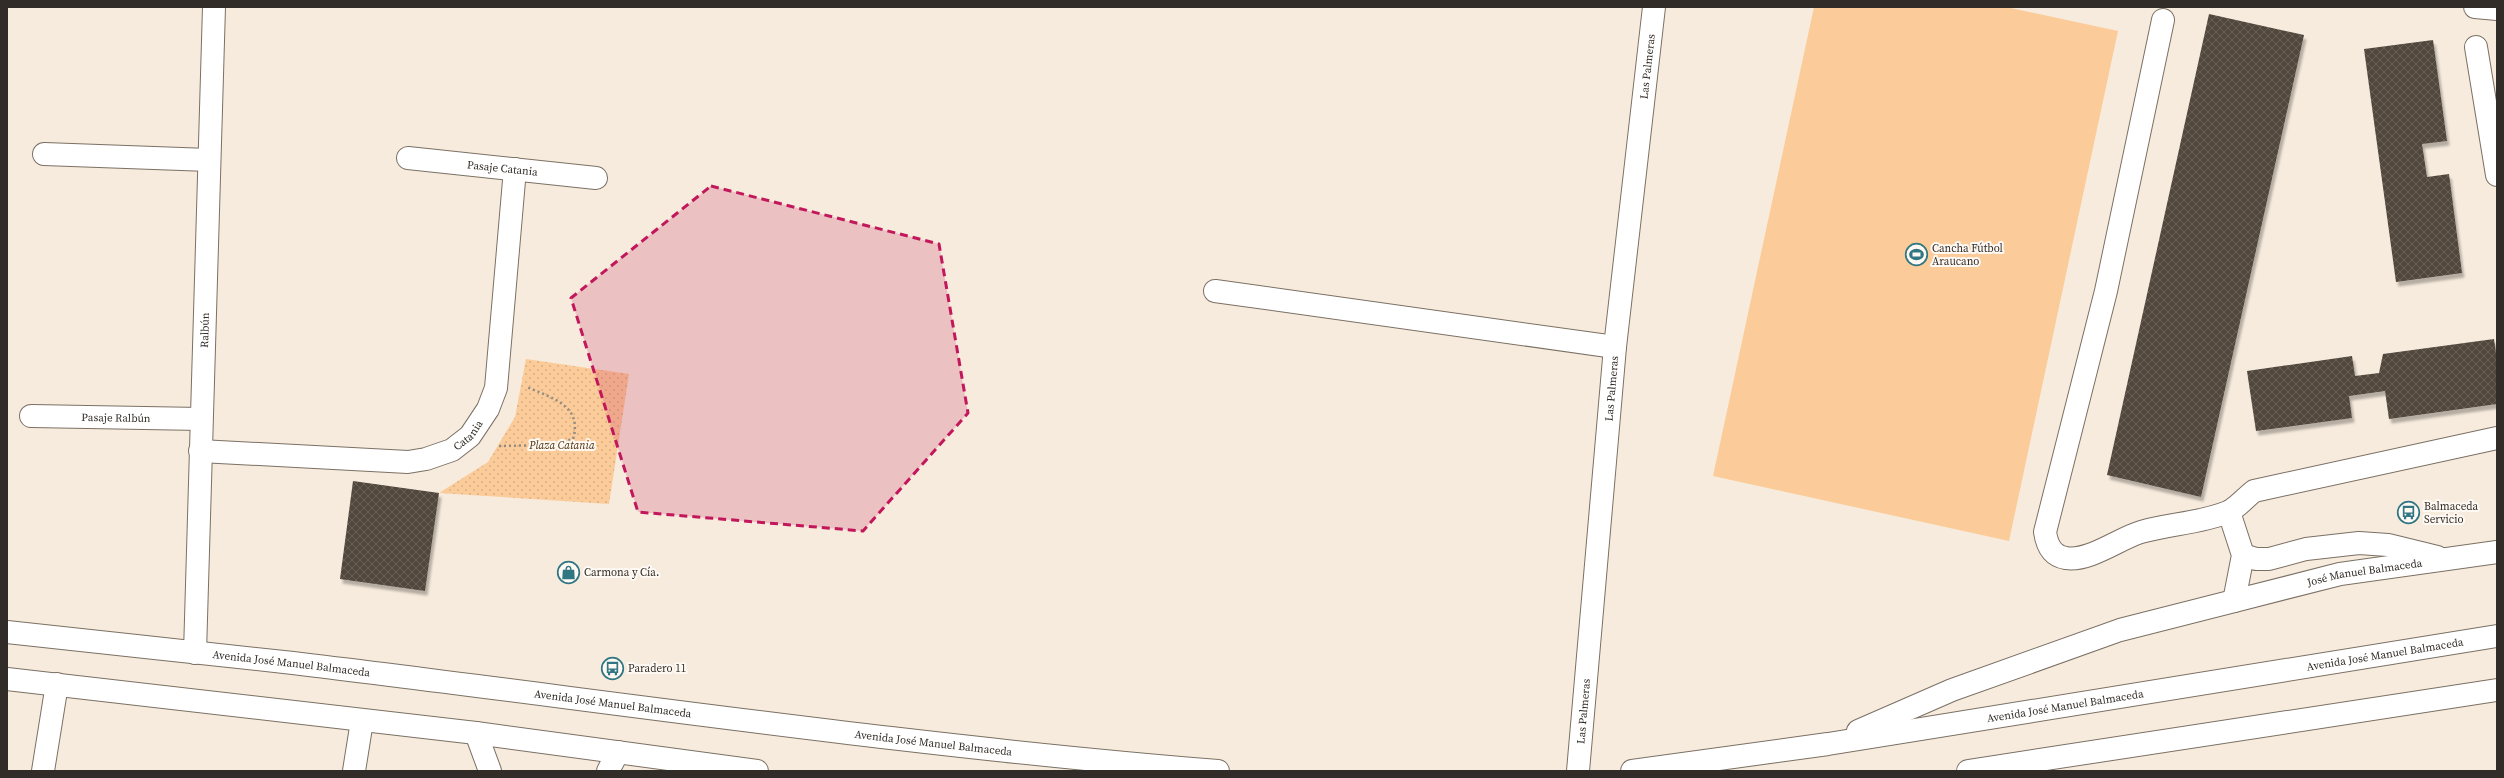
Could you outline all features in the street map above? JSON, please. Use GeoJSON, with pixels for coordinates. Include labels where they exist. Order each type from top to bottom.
{"type":"FeatureCollection","features":[{"type":"Feature","properties":{"kind":"main road","name":"Ralbún"},"geometry":{"type":"LineString","coordinates":[[195,653],[214,7]]}},
{"type":"Feature","properties":{"kind":"main road","name":"Las Palmeras"},"geometry":{"type":"LineString","coordinates":[[1578,771],[1615,347],[1654,7]]}},
{"type":"Feature","properties":{"kind":"main road"},"geometry":{"type":"LineString","coordinates":[[2475,7],[2497,9]]}},
{"type":"Feature","properties":{"kind":"main road"},"geometry":{"type":"LineString","coordinates":[[2163,20],[2106,291],[2045,532],[2047,542],[2052,551],[2058,556],[2068,559],[2084,556],[2140,532],[2229,512],[2254,491],[2497,438]]}},
{"type":"Feature","properties":{"kind":"main road"},"geometry":{"type":"LineString","coordinates":[[2476,47],[2497,175]]}},
{"type":"Feature","properties":{"kind":"main road"},"geometry":{"type":"LineString","coordinates":[[44,154],[209,160]]}},
{"type":"Feature","properties":{"kind":"main road","name":"Pasaje Catania"},"geometry":{"type":"LineString","coordinates":[[408,158],[596,178]]}},
{"type":"Feature","properties":{"kind":"main road","name":"Catania"},"geometry":{"type":"LineString","coordinates":[[200,450],[408,462],[452,450],[470,436],[488,409],[496,388],[515,169]]}},
{"type":"Feature","properties":{"kind":"main road"},"geometry":{"type":"LineString","coordinates":[[1215,291],[1615,347]]}},
{"type":"Feature","properties":{"kind":"main road","name":"Pasaje Ralbún"},"geometry":{"type":"LineString","coordinates":[[31,416],[201,419]]}},
{"type":"Feature","properties":{"kind":"main road"},"geometry":{"type":"LineString","coordinates":[[2229,512],[2243,555],[2234,601]]}},
{"type":"Feature","properties":{"kind":"main road"},"geometry":{"type":"LineString","coordinates":[[2243,555],[2256,559],[2269,559],[2306,549],[2359,543],[2388,545],[2449,559]]}},
{"type":"Feature","properties":{"kind":"main road","name":"José Manuel Balmaceda"},"geometry":{"type":"LineString","coordinates":[[1828,744],[1952,690],[2120,630],[2340,574],[2497,552]]}},
{"type":"Feature","properties":{"kind":"main road","name":"Avenida José Manuel Balmaceda"},"geometry":{"type":"LineString","coordinates":[[7,632],[291,663],[946,745],[1061,758],[1218,771]]}},
{"type":"Feature","properties":{"kind":"main road","name":"Avenida José Manuel Balmaceda"},"geometry":{"type":"LineString","coordinates":[[1632,771],[1828,744],[2497,636]]}},
{"type":"Feature","properties":{"kind":"main road"},"geometry":{"type":"LineString","coordinates":[[7,679],[476,733],[757,771]]}},
{"type":"Feature","properties":{"kind":"main road"},"geometry":{"type":"LineString","coordinates":[[43,771],[57,684]]}},
{"type":"Feature","properties":{"kind":"main road"},"geometry":{"type":"LineString","coordinates":[[1968,771],[2497,690]]}},
{"type":"Feature","properties":{"kind":"main road"},"geometry":{"type":"LineString","coordinates":[[354,771],[362,721]]}},
{"type":"Feature","properties":{"kind":"main road"},"geometry":{"type":"LineString","coordinates":[[476,733],[490,771]]}},
{"type":"Feature","properties":{"kind":"main road"},"geometry":{"type":"LineString","coordinates":[[608,771],[618,752]]}},
{"type":"Feature","properties":{"kind":"path"},"geometry":{"type":"LineString","coordinates":[[459,445],[551,445],[573,439],[577,428],[575,418],[566,407],[497,373]]}},
{"type":"Feature","properties":{"kind":"highlighted area"},"geometry":{"type":"Polygon","coordinates":[[[711,186],[939,244],[968,413],[863,531],[638,512],[571,298],[711,186]]]}},
{"type":"Feature","properties":{"kind":"green space","name":"Cancha Fútbol Araucano"},"geometry":{"type":"Polygon","coordinates":[[[1814,7],[2006,7],[2118,31],[2009,541],[1713,476],[1814,7]]]}},
{"type":"Feature","properties":{"kind":"green space","name":"Plaza Catania"},"geometry":{"type":"Polygon","coordinates":[[[526,359],[629,374],[609,504],[439,493],[488,462],[515,417],[526,359]]]}},
{"type":"Feature","properties":{"kind":"building"},"geometry":{"type":"Polygon","coordinates":[[[2209,14],[2304,35],[2201,497],[2107,475],[2209,14]]]}},
{"type":"Feature","properties":{"kind":"building"},"geometry":{"type":"Polygon","coordinates":[[[2433,40],[2447,141],[2422,144],[2427,177],[2449,174],[2462,273],[2396,282],[2364,49],[2433,40]]]}},
{"type":"Feature","properties":{"kind":"building"},"geometry":{"type":"Polygon","coordinates":[[[2494,339],[2497,360],[2497,404],[2389,419],[2385,391],[2349,396],[2352,418],[2256,431],[2247,371],[2352,356],[2355,376],[2379,373],[2383,354],[2494,339]]]}},
{"type":"Feature","properties":{"kind":"building"},"geometry":{"type":"Polygon","coordinates":[[[353,481],[439,493],[425,591],[340,579],[353,481]]]}},
{"type":"Feature","properties":{"kind":"place","name":"Cancha Fútbol Araucano"},"geometry":{"type":"Point","coordinates":[1916,254]}},
{"type":"Feature","properties":{"kind":"place","name":"Balmaceda Servicio"},"geometry":{"type":"Point","coordinates":[2408,512]}},
{"type":"Feature","properties":{"kind":"place","name":"Carmona y Cía."},"geometry":{"type":"Point","coordinates":[568,572]}},
{"type":"Feature","properties":{"kind":"place","name":"Paradero 11"},"geometry":{"type":"Point","coordinates":[612,668]}}]}
